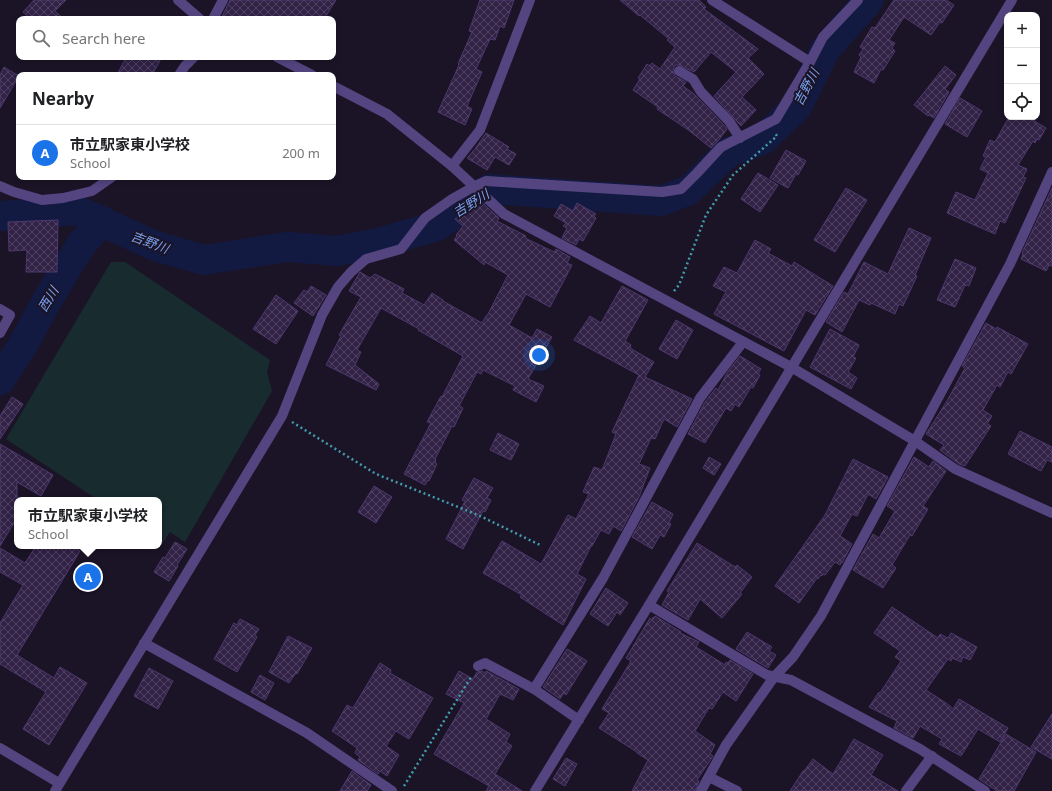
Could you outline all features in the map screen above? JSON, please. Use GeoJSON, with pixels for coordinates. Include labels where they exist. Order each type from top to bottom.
{"type":"FeatureCollection","features":[{"type":"Feature","properties":{"kind":"street"},"geometry":{"type":"LineString","coordinates":[[178,0],[197,16]]}},
{"type":"Feature","properties":{"kind":"street"},"geometry":{"type":"LineString","coordinates":[[215,16],[223,0]]}},
{"type":"Feature","properties":{"kind":"street"},"geometry":{"type":"LineString","coordinates":[[452,166],[480,130],[530,0]]}},
{"type":"Feature","properties":{"kind":"street"},"geometry":{"type":"LineString","coordinates":[[712,0],[810,62]]}},
{"type":"Feature","properties":{"kind":"street"},"geometry":{"type":"LineString","coordinates":[[0,748],[57,787],[282,416],[322,315],[338,287],[351,272],[366,259],[401,249],[424,218],[452,199],[486,181],[662,192],[681,189],[721,147],[776,119],[823,37],[858,0]]}},
{"type":"Feature","properties":{"kind":"street"},"geometry":{"type":"LineString","coordinates":[[535,791],[649,605],[1012,0]]}},
{"type":"Feature","properties":{"kind":"street"},"geometry":{"type":"LineString","coordinates":[[181,72],[184,66],[191,60]]}},
{"type":"Feature","properties":{"kind":"street"},"geometry":{"type":"LineString","coordinates":[[284,60],[306,72]]}},
{"type":"Feature","properties":{"kind":"street"},"geometry":{"type":"LineString","coordinates":[[679,71],[693,79],[701,92],[729,121],[740,138]]}},
{"type":"Feature","properties":{"kind":"street"},"geometry":{"type":"LineString","coordinates":[[336,88],[387,114],[452,166],[504,214],[791,367],[915,440],[955,470],[1052,514]]}},
{"type":"Feature","properties":{"kind":"street"},"geometry":{"type":"LineString","coordinates":[[701,791],[726,745],[774,677],[793,657],[821,616],[1010,264],[1049,189],[1052,172]]}},
{"type":"Feature","properties":{"kind":"street"},"geometry":{"type":"LineString","coordinates":[[0,186],[14,192],[42,200],[63,198],[92,191],[108,180]]}},
{"type":"Feature","properties":{"kind":"street"},"geometry":{"type":"LineString","coordinates":[[0,309],[10,315],[0,333]]}},
{"type":"Feature","properties":{"kind":"street"},"geometry":{"type":"LineString","coordinates":[[534,689],[603,578],[700,398],[743,342]]}},
{"type":"Feature","properties":{"kind":"street"},"geometry":{"type":"LineString","coordinates":[[649,605],[767,675],[791,680],[920,749],[985,791]]}},
{"type":"Feature","properties":{"kind":"street"},"geometry":{"type":"LineString","coordinates":[[144,643],[307,733],[392,791]]}},
{"type":"Feature","properties":{"kind":"street"},"geometry":{"type":"LineString","coordinates":[[478,666],[486,663],[534,689],[579,720]]}},
{"type":"Feature","properties":{"kind":"street"},"geometry":{"type":"LineString","coordinates":[[906,791],[932,756]]}},
{"type":"Feature","properties":{"kind":"street"},"geometry":{"type":"LineString","coordinates":[[709,777],[737,791]]}},
{"type":"Feature","properties":{"kind":"path"},"geometry":{"type":"LineString","coordinates":[[667,301],[679,285],[706,215],[733,175],[777,136]]}},
{"type":"Feature","properties":{"kind":"path"},"geometry":{"type":"LineString","coordinates":[[282,416],[376,474],[478,515],[540,545]]}},
{"type":"Feature","properties":{"kind":"path"},"geometry":{"type":"LineString","coordinates":[[401,791],[478,666]]}},
{"type":"Feature","properties":{"kind":"green space"},"geometry":{"type":"Polygon","coordinates":[[[111,262],[125,262],[270,360],[267,372],[272,391],[185,542],[170,532],[163,543],[162,542],[162,497],[93,497],[6,439],[111,262]]]}},
{"type":"Feature","properties":{"kind":"building"},"geometry":{"type":"Polygon","coordinates":[[[34,0],[66,0],[55,11],[61,16],[28,16],[23,12],[34,0]]]}},
{"type":"Feature","properties":{"kind":"building"},"geometry":{"type":"Polygon","coordinates":[[[230,0],[336,0],[326,16],[222,16],[230,0]]]}},
{"type":"Feature","properties":{"kind":"building"},"geometry":{"type":"Polygon","coordinates":[[[480,0],[514,0],[504,28],[500,26],[495,40],[490,39],[476,69],[482,72],[467,106],[472,109],[465,125],[438,112],[472,32],[469,31],[480,0]]]}},
{"type":"Feature","properties":{"kind":"building"},"geometry":{"type":"Polygon","coordinates":[[[620,0],[699,0],[706,7],[704,9],[758,49],[748,58],[764,74],[742,97],[756,110],[741,126],[714,96],[736,72],[711,52],[694,72],[679,65],[674,67],[673,71],[675,76],[686,82],[683,86],[694,94],[727,129],[711,148],[687,129],[657,109],[658,107],[633,90],[640,79],[638,78],[647,64],[650,66],[652,63],[660,69],[675,47],[667,40],[669,39],[620,0]]]}},
{"type":"Feature","properties":{"kind":"building"},"geometry":{"type":"Polygon","coordinates":[[[894,0],[946,0],[954,5],[942,23],[940,22],[931,35],[904,17],[889,40],[895,43],[892,48],[895,51],[883,70],[881,69],[874,83],[854,72],[861,57],[859,55],[863,49],[860,47],[872,27],[875,28],[894,0]]]}},
{"type":"Feature","properties":{"kind":"building"},"geometry":{"type":"Polygon","coordinates":[[[124,60],[160,60],[154,72],[118,72],[124,60]]]}},
{"type":"Feature","properties":{"kind":"building"},"geometry":{"type":"Polygon","coordinates":[[[945,66],[956,75],[945,89],[949,92],[934,118],[929,115],[928,116],[914,105],[945,66]]]}},
{"type":"Feature","properties":{"kind":"building"},"geometry":{"type":"Polygon","coordinates":[[[4,67],[16,74],[16,81],[0,108],[0,75],[4,67]]]}},
{"type":"Feature","properties":{"kind":"building"},"geometry":{"type":"Polygon","coordinates":[[[960,98],[982,111],[967,137],[945,124],[960,98]]]}},
{"type":"Feature","properties":{"kind":"building"},"geometry":{"type":"Polygon","coordinates":[[[1007,120],[1033,120],[1046,128],[1039,140],[1037,139],[1035,143],[1033,141],[1018,165],[1027,169],[1023,177],[1026,178],[1005,223],[1000,221],[995,234],[947,213],[956,192],[975,200],[988,173],[980,169],[986,157],[983,156],[990,140],[995,142],[1007,120]]]}},
{"type":"Feature","properties":{"kind":"building"},"geometry":{"type":"Polygon","coordinates":[[[486,133],[509,147],[507,149],[516,154],[509,165],[495,157],[487,170],[467,158],[486,133]]]}},
{"type":"Feature","properties":{"kind":"building"},"geometry":{"type":"Polygon","coordinates":[[[786,150],[806,161],[788,188],[770,178],[786,150]]]}},
{"type":"Feature","properties":{"kind":"building"},"geometry":{"type":"Polygon","coordinates":[[[758,173],[778,185],[760,212],[741,199],[758,173]]]}},
{"type":"Feature","properties":{"kind":"building"},"geometry":{"type":"Polygon","coordinates":[[[846,188],[867,200],[835,252],[814,240],[846,188]]]}},
{"type":"Feature","properties":{"kind":"building"},"geometry":{"type":"Polygon","coordinates":[[[1052,188],[1052,266],[1049,265],[1046,271],[1021,259],[1022,253],[1052,188]]]}},
{"type":"Feature","properties":{"kind":"building"},"geometry":{"type":"Polygon","coordinates":[[[480,201],[499,218],[497,221],[526,236],[525,238],[554,252],[556,249],[570,257],[567,263],[572,265],[550,307],[526,294],[509,325],[532,338],[537,329],[552,337],[528,379],[544,386],[536,402],[513,390],[515,386],[483,370],[481,374],[477,372],[459,406],[463,408],[454,427],[452,426],[435,459],[435,463],[437,464],[429,481],[428,480],[425,485],[404,474],[431,423],[427,422],[463,356],[381,308],[357,350],[361,352],[355,365],[379,384],[376,390],[326,365],[341,336],[339,335],[361,297],[349,291],[360,272],[370,278],[375,274],[404,289],[402,293],[424,305],[432,293],[443,301],[482,323],[508,275],[485,262],[484,265],[454,240],[463,226],[455,219],[480,201]]]}},
{"type":"Feature","properties":{"kind":"building"},"geometry":{"type":"Polygon","coordinates":[[[577,203],[596,214],[594,216],[596,218],[583,241],[579,239],[576,245],[562,238],[567,228],[563,226],[566,223],[554,216],[561,204],[573,211],[577,203]]]}},
{"type":"Feature","properties":{"kind":"building"},"geometry":{"type":"Polygon","coordinates":[[[58,220],[57,272],[26,272],[27,250],[9,251],[8,222],[58,220]]]}},
{"type":"Feature","properties":{"kind":"building"},"geometry":{"type":"Polygon","coordinates":[[[909,228],[931,238],[915,275],[917,276],[903,306],[899,304],[895,314],[871,303],[870,305],[859,300],[842,332],[826,322],[844,292],[848,294],[864,262],[888,274],[909,228]]]}},
{"type":"Feature","properties":{"kind":"building"},"geometry":{"type":"Polygon","coordinates":[[[755,240],[771,249],[768,253],[792,266],[794,262],[833,286],[815,315],[806,310],[784,351],[714,314],[726,292],[713,286],[724,267],[737,273],[755,240]]]}},
{"type":"Feature","properties":{"kind":"building"},"geometry":{"type":"Polygon","coordinates":[[[955,259],[976,268],[969,286],[965,285],[955,307],[937,300],[955,259]]]}},
{"type":"Feature","properties":{"kind":"building"},"geometry":{"type":"Polygon","coordinates":[[[311,286],[326,295],[313,316],[294,303],[304,290],[307,292],[311,286]]]}},
{"type":"Feature","properties":{"kind":"building"},"geometry":{"type":"Polygon","coordinates":[[[622,286],[648,300],[625,341],[631,345],[630,348],[654,362],[645,377],[692,399],[677,427],[664,419],[655,439],[651,438],[639,464],[650,468],[640,495],[621,531],[613,526],[609,534],[601,530],[591,546],[577,574],[586,579],[563,625],[520,597],[522,595],[483,573],[502,541],[541,564],[568,515],[576,519],[589,494],[583,492],[594,467],[602,470],[616,434],[612,432],[639,375],[574,340],[590,316],[601,323],[622,286]]]}},
{"type":"Feature","properties":{"kind":"building"},"geometry":{"type":"Polygon","coordinates":[[[276,295],[298,311],[276,344],[253,329],[276,295]]]}},
{"type":"Feature","properties":{"kind":"building"},"geometry":{"type":"Polygon","coordinates":[[[676,320],[693,330],[677,359],[659,349],[676,320]]]}},
{"type":"Feature","properties":{"kind":"building"},"geometry":{"type":"Polygon","coordinates":[[[986,323],[996,329],[997,327],[1028,344],[1011,374],[1008,372],[1000,387],[997,385],[983,410],[992,416],[987,424],[991,426],[965,466],[959,464],[940,450],[944,445],[926,434],[947,401],[965,368],[962,366],[986,323]]]}},
{"type":"Feature","properties":{"kind":"building"},"geometry":{"type":"Polygon","coordinates":[[[830,329],[859,345],[853,357],[856,358],[848,372],[857,378],[851,389],[810,367],[830,329]]]}},
{"type":"Feature","properties":{"kind":"building"},"geometry":{"type":"Polygon","coordinates":[[[740,356],[761,369],[758,374],[760,375],[753,388],[751,387],[739,407],[735,404],[731,411],[726,408],[705,443],[688,434],[705,402],[716,388],[718,390],[727,373],[740,356]]]}},
{"type":"Feature","properties":{"kind":"building"},"geometry":{"type":"Polygon","coordinates":[[[12,397],[23,404],[0,439],[0,416],[12,397]]]}},
{"type":"Feature","properties":{"kind":"building"},"geometry":{"type":"Polygon","coordinates":[[[1020,431],[1052,447],[1052,462],[1047,460],[1041,471],[1008,454],[1020,431]]]}},
{"type":"Feature","properties":{"kind":"building"},"geometry":{"type":"Polygon","coordinates":[[[498,433],[519,444],[511,460],[490,450],[498,433]]]}},
{"type":"Feature","properties":{"kind":"building"},"geometry":{"type":"Polygon","coordinates":[[[0,444],[53,475],[41,496],[17,482],[17,497],[14,497],[14,523],[0,546],[0,444]]]}},
{"type":"Feature","properties":{"kind":"building"},"geometry":{"type":"Polygon","coordinates":[[[709,457],[721,464],[714,475],[703,468],[709,457]]]}},
{"type":"Feature","properties":{"kind":"building"},"geometry":{"type":"Polygon","coordinates":[[[914,457],[929,467],[933,461],[946,471],[923,506],[928,509],[892,565],[896,568],[883,588],[853,570],[873,534],[879,538],[895,511],[887,506],[914,457]]]}},
{"type":"Feature","properties":{"kind":"building"},"geometry":{"type":"Polygon","coordinates":[[[853,459],[888,477],[876,499],[868,494],[857,516],[852,514],[840,536],[852,544],[842,563],[841,562],[840,565],[835,562],[825,575],[823,574],[818,579],[817,578],[799,603],[775,586],[825,515],[853,459]]]}},
{"type":"Feature","properties":{"kind":"building"},"geometry":{"type":"Polygon","coordinates":[[[474,478],[493,488],[487,498],[491,500],[485,512],[483,511],[463,549],[446,539],[465,501],[462,500],[474,478]]]}},
{"type":"Feature","properties":{"kind":"building"},"geometry":{"type":"Polygon","coordinates":[[[374,486],[392,497],[376,523],[358,512],[374,486]]]}},
{"type":"Feature","properties":{"kind":"building"},"geometry":{"type":"Polygon","coordinates":[[[652,502],[673,514],[669,523],[671,524],[664,537],[660,535],[652,549],[632,537],[652,502]]]}},
{"type":"Feature","properties":{"kind":"building"},"geometry":{"type":"Polygon","coordinates":[[[175,542],[187,549],[169,581],[154,572],[163,557],[165,558],[175,542]]]}},
{"type":"Feature","properties":{"kind":"building"},"geometry":{"type":"Polygon","coordinates":[[[697,543],[735,567],[737,565],[752,577],[740,593],[742,594],[722,618],[700,599],[688,620],[662,605],[669,592],[667,591],[697,543]]]}},
{"type":"Feature","properties":{"kind":"building"},"geometry":{"type":"Polygon","coordinates":[[[0,548],[25,563],[34,549],[76,549],[80,551],[17,655],[54,678],[60,667],[87,683],[49,745],[23,729],[46,692],[0,664],[0,623],[23,585],[0,572],[0,548]]]}},
{"type":"Feature","properties":{"kind":"building"},"geometry":{"type":"Polygon","coordinates":[[[606,588],[628,603],[620,615],[617,612],[608,626],[590,614],[606,588]]]}},
{"type":"Feature","properties":{"kind":"building"},"geometry":{"type":"Polygon","coordinates":[[[892,607],[938,638],[940,634],[948,638],[951,633],[977,647],[970,660],[963,657],[961,662],[952,658],[951,661],[948,659],[926,690],[953,709],[959,699],[1008,728],[1000,742],[978,729],[961,756],[939,744],[942,739],[920,726],[913,738],[894,728],[897,721],[869,707],[901,661],[895,657],[900,651],[874,633],[892,607]]]}},
{"type":"Feature","properties":{"kind":"building"},"geometry":{"type":"Polygon","coordinates":[[[655,616],[681,632],[680,633],[699,642],[696,647],[725,665],[726,662],[728,663],[730,660],[753,674],[736,701],[723,692],[712,709],[709,708],[695,731],[715,745],[710,754],[713,756],[697,780],[699,781],[695,791],[632,791],[648,760],[599,728],[609,713],[602,709],[631,661],[626,658],[650,618],[652,620],[655,616]]]}},
{"type":"Feature","properties":{"kind":"building"},"geometry":{"type":"Polygon","coordinates":[[[240,619],[259,629],[255,635],[257,637],[237,672],[214,659],[234,623],[237,625],[240,619]]]}},
{"type":"Feature","properties":{"kind":"building"},"geometry":{"type":"Polygon","coordinates":[[[747,632],[772,647],[769,651],[776,655],[768,668],[736,649],[747,632]]]}},
{"type":"Feature","properties":{"kind":"building"},"geometry":{"type":"Polygon","coordinates":[[[288,636],[312,648],[297,674],[296,673],[289,683],[269,672],[288,636]]]}},
{"type":"Feature","properties":{"kind":"building"},"geometry":{"type":"Polygon","coordinates":[[[567,649],[587,661],[566,695],[564,693],[560,699],[543,687],[567,649]]]}},
{"type":"Feature","properties":{"kind":"building"},"geometry":{"type":"Polygon","coordinates":[[[380,663],[391,670],[390,673],[433,698],[409,739],[396,731],[386,746],[399,755],[387,776],[380,771],[378,774],[358,760],[360,757],[355,753],[357,748],[332,731],[347,705],[353,708],[380,663]]]}},
{"type":"Feature","properties":{"kind":"building"},"geometry":{"type":"Polygon","coordinates":[[[149,668],[173,681],[158,709],[134,696],[149,668]]]}},
{"type":"Feature","properties":{"kind":"building"},"geometry":{"type":"Polygon","coordinates":[[[459,671],[473,679],[477,672],[482,671],[485,673],[486,671],[519,689],[513,700],[500,694],[486,719],[510,734],[506,742],[512,746],[495,774],[522,791],[486,791],[489,786],[434,754],[464,703],[446,694],[459,671]]]}},
{"type":"Feature","properties":{"kind":"building"},"geometry":{"type":"Polygon","coordinates":[[[260,675],[274,683],[265,700],[251,692],[260,675]]]}},
{"type":"Feature","properties":{"kind":"building"},"geometry":{"type":"Polygon","coordinates":[[[1052,714],[1052,759],[1031,747],[1052,714]]]}},
{"type":"Feature","properties":{"kind":"building"},"geometry":{"type":"Polygon","coordinates":[[[1006,734],[1036,752],[1014,791],[997,791],[979,779],[1006,734]]]}},
{"type":"Feature","properties":{"kind":"building"},"geometry":{"type":"Polygon","coordinates":[[[854,739],[883,755],[871,775],[898,791],[790,791],[813,759],[833,774],[854,739]]]}},
{"type":"Feature","properties":{"kind":"building"},"geometry":{"type":"Polygon","coordinates":[[[566,758],[577,764],[565,786],[553,779],[566,758]]]}},
{"type":"Feature","properties":{"kind":"building"},"geometry":{"type":"Polygon","coordinates":[[[352,771],[371,785],[367,791],[340,791],[352,771]]]}},
{"type":"Feature","properties":{"kind":"waterway","name":"吉野川"},"geometry":{"type":"LineString","coordinates":[[0,216],[77,210],[155,246],[204,260],[287,247],[338,251],[382,242],[437,226],[489,189],[661,201],[689,190],[729,152],[762,140],[797,107],[825,50],[869,0]]}},
{"type":"Feature","properties":{"kind":"waterway","name":"西川"},"geometry":{"type":"LineString","coordinates":[[0,380],[24,343],[48,299],[80,246],[102,221]]}},
{"type":"Feature","properties":{"kind":"place","name":"市立駅家東小学校"},"geometry":{"type":"Point","coordinates":[88,577]}}]}
